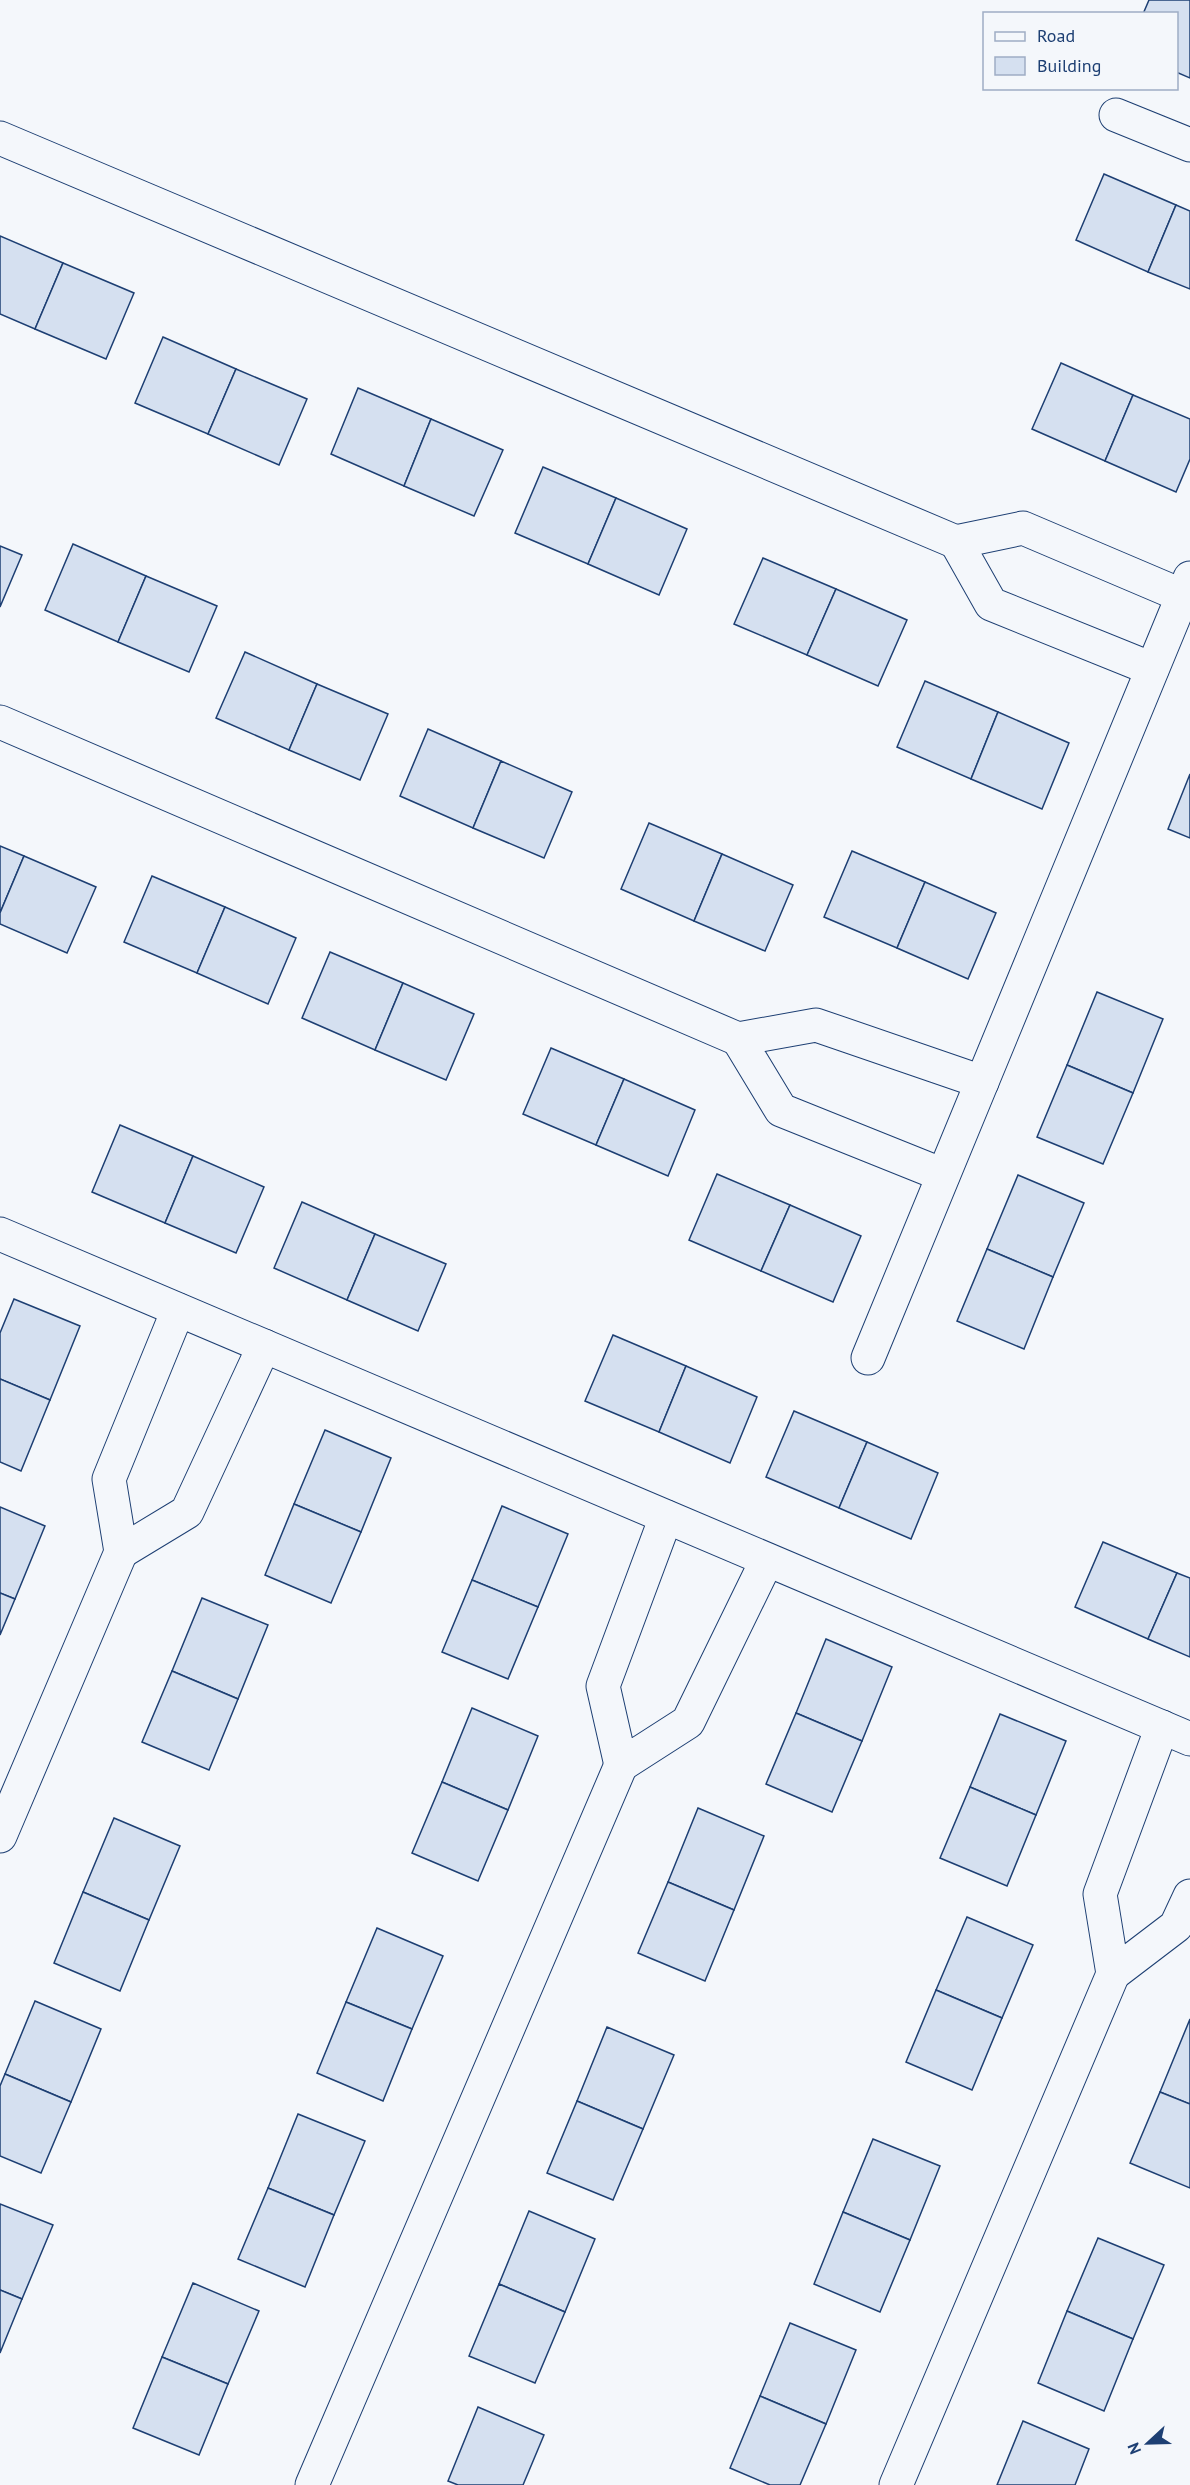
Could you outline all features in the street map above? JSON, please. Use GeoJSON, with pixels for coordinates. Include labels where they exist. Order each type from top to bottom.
{"type":"FeatureCollection","features":[{"type":"Feature","properties":{"kind":"street"},"geometry":{"type":"LineString","coordinates":[[1116,115],[1190,145]]}},
{"type":"Feature","properties":{"kind":"street"},"geometry":{"type":"LineString","coordinates":[[0,138],[956,542],[1023,528],[1186,587],[868,1358]]}},
{"type":"Feature","properties":{"kind":"street"},"geometry":{"type":"LineString","coordinates":[[956,542],[991,604],[1152,669]]}},
{"type":"Feature","properties":{"kind":"street"},"geometry":{"type":"LineString","coordinates":[[0,722],[738,1039],[816,1025],[982,1082]]}},
{"type":"Feature","properties":{"kind":"street"},"geometry":{"type":"LineString","coordinates":[[738,1039],[781,1110],[944,1175]]}},
{"type":"Feature","properties":{"kind":"street"},"geometry":{"type":"LineString","coordinates":[[0,1234],[1176,1733],[1100,1894],[1113,1974]]}},
{"type":"Feature","properties":{"kind":"street"},"geometry":{"type":"LineString","coordinates":[[0,1836],[121,1552],[109,1479],[178,1310]]}},
{"type":"Feature","properties":{"kind":"street"},"geometry":{"type":"LineString","coordinates":[[121,1552],[188,1512],[264,1346]]}},
{"type":"Feature","properties":{"kind":"street"},"geometry":{"type":"LineString","coordinates":[[621,1765],[603,1686],[666,1517]]}},
{"type":"Feature","properties":{"kind":"street"},"geometry":{"type":"LineString","coordinates":[[312,2485],[621,1765],[688,1722],[767,1560]]}},
{"type":"Feature","properties":{"kind":"street"},"geometry":{"type":"LineString","coordinates":[[896,2485],[1113,1974],[1176,1926],[1190,1896]]}},
{"type":"Feature","properties":{"kind":"building"},"geometry":{"type":"Polygon","coordinates":[[[1149,0],[1190,0],[1190,78],[1178,73],[1178,12],[1144,12],[1149,0]]]}},
{"type":"Feature","properties":{"kind":"building"},"geometry":{"type":"Polygon","coordinates":[[[1104,174],[1176,205],[1148,272],[1076,240],[1104,174]]]}},
{"type":"Feature","properties":{"kind":"building"},"geometry":{"type":"Polygon","coordinates":[[[1176,205],[1190,211],[1190,289],[1148,272],[1176,205]]]}},
{"type":"Feature","properties":{"kind":"building"},"geometry":{"type":"Polygon","coordinates":[[[0,236],[63,263],[35,329],[0,314],[0,236]]]}},
{"type":"Feature","properties":{"kind":"building"},"geometry":{"type":"Polygon","coordinates":[[[63,263],[134,293],[106,359],[35,329],[63,263]]]}},
{"type":"Feature","properties":{"kind":"building"},"geometry":{"type":"Polygon","coordinates":[[[163,337],[236,369],[208,434],[135,403],[163,337]]]}},
{"type":"Feature","properties":{"kind":"building"},"geometry":{"type":"Polygon","coordinates":[[[1061,363],[1133,395],[1105,461],[1032,429],[1061,363]]]}},
{"type":"Feature","properties":{"kind":"building"},"geometry":{"type":"Polygon","coordinates":[[[236,369],[307,399],[279,465],[208,434],[236,369]]]}},
{"type":"Feature","properties":{"kind":"building"},"geometry":{"type":"Polygon","coordinates":[[[358,388],[431,419],[404,486],[331,454],[358,388]]]}},
{"type":"Feature","properties":{"kind":"building"},"geometry":{"type":"Polygon","coordinates":[[[1133,395],[1190,419],[1190,459],[1176,492],[1105,461],[1133,395]]]}},
{"type":"Feature","properties":{"kind":"building"},"geometry":{"type":"Polygon","coordinates":[[[431,419],[503,450],[474,516],[404,486],[431,419]]]}},
{"type":"Feature","properties":{"kind":"building"},"geometry":{"type":"Polygon","coordinates":[[[543,467],[616,498],[588,564],[515,533],[543,467]]]}},
{"type":"Feature","properties":{"kind":"building"},"geometry":{"type":"Polygon","coordinates":[[[616,498],[687,529],[659,595],[588,564],[616,498]]]}},
{"type":"Feature","properties":{"kind":"building"},"geometry":{"type":"Polygon","coordinates":[[[73,544],[146,576],[118,642],[45,610],[73,544]]]}},
{"type":"Feature","properties":{"kind":"building"},"geometry":{"type":"Polygon","coordinates":[[[0,546],[22,555],[0,607],[0,546]]]}},
{"type":"Feature","properties":{"kind":"building"},"geometry":{"type":"Polygon","coordinates":[[[763,558],[836,589],[807,655],[734,624],[763,558]]]}},
{"type":"Feature","properties":{"kind":"building"},"geometry":{"type":"Polygon","coordinates":[[[146,576],[217,606],[189,672],[118,642],[146,576]]]}},
{"type":"Feature","properties":{"kind":"building"},"geometry":{"type":"Polygon","coordinates":[[[836,589],[907,620],[878,686],[807,655],[836,589]]]}},
{"type":"Feature","properties":{"kind":"building"},"geometry":{"type":"Polygon","coordinates":[[[245,652],[317,684],[289,750],[216,718],[245,652]]]}},
{"type":"Feature","properties":{"kind":"building"},"geometry":{"type":"Polygon","coordinates":[[[925,681],[998,712],[971,779],[897,747],[925,681]]]}},
{"type":"Feature","properties":{"kind":"building"},"geometry":{"type":"Polygon","coordinates":[[[317,684],[388,714],[360,780],[289,750],[317,684]]]}},
{"type":"Feature","properties":{"kind":"building"},"geometry":{"type":"Polygon","coordinates":[[[998,712],[1069,743],[1042,809],[971,779],[998,712]]]}},
{"type":"Feature","properties":{"kind":"building"},"geometry":{"type":"Polygon","coordinates":[[[428,729],[501,761],[473,828],[400,796],[428,729]]]}},
{"type":"Feature","properties":{"kind":"building"},"geometry":{"type":"Polygon","coordinates":[[[501,761],[572,792],[544,858],[473,828],[501,761]]]}},
{"type":"Feature","properties":{"kind":"building"},"geometry":{"type":"Polygon","coordinates":[[[1190,774],[1190,838],[1168,829],[1190,774]]]}},
{"type":"Feature","properties":{"kind":"building"},"geometry":{"type":"Polygon","coordinates":[[[649,823],[722,854],[694,921],[621,889],[649,823]]]}},
{"type":"Feature","properties":{"kind":"building"},"geometry":{"type":"Polygon","coordinates":[[[0,846],[24,856],[0,913],[0,846]]]}},
{"type":"Feature","properties":{"kind":"building"},"geometry":{"type":"Polygon","coordinates":[[[852,851],[925,882],[897,948],[824,917],[852,851]]]}},
{"type":"Feature","properties":{"kind":"building"},"geometry":{"type":"Polygon","coordinates":[[[722,854],[793,885],[765,951],[694,921],[722,854]]]}},
{"type":"Feature","properties":{"kind":"building"},"geometry":{"type":"Polygon","coordinates":[[[24,856],[96,887],[67,953],[0,924],[0,913],[24,856]]]}},
{"type":"Feature","properties":{"kind":"building"},"geometry":{"type":"Polygon","coordinates":[[[152,876],[225,907],[197,973],[124,942],[152,876]]]}},
{"type":"Feature","properties":{"kind":"building"},"geometry":{"type":"Polygon","coordinates":[[[925,882],[996,913],[968,979],[897,948],[925,882]]]}},
{"type":"Feature","properties":{"kind":"building"},"geometry":{"type":"Polygon","coordinates":[[[225,907],[296,938],[268,1004],[197,973],[225,907]]]}},
{"type":"Feature","properties":{"kind":"building"},"geometry":{"type":"Polygon","coordinates":[[[330,952],[403,983],[375,1050],[302,1018],[330,952]]]}},
{"type":"Feature","properties":{"kind":"building"},"geometry":{"type":"Polygon","coordinates":[[[403,983],[474,1014],[446,1080],[375,1050],[403,983]]]}},
{"type":"Feature","properties":{"kind":"building"},"geometry":{"type":"Polygon","coordinates":[[[1097,992],[1163,1019],[1133,1093],[1067,1065],[1097,992]]]}},
{"type":"Feature","properties":{"kind":"building"},"geometry":{"type":"Polygon","coordinates":[[[551,1048],[624,1079],[596,1145],[523,1114],[551,1048]]]}},
{"type":"Feature","properties":{"kind":"building"},"geometry":{"type":"Polygon","coordinates":[[[1067,1065],[1133,1093],[1103,1164],[1037,1137],[1067,1065]]]}},
{"type":"Feature","properties":{"kind":"building"},"geometry":{"type":"Polygon","coordinates":[[[624,1079],[695,1110],[668,1176],[596,1145],[624,1079]]]}},
{"type":"Feature","properties":{"kind":"building"},"geometry":{"type":"Polygon","coordinates":[[[120,1125],[193,1156],[165,1223],[92,1192],[120,1125]]]}},
{"type":"Feature","properties":{"kind":"building"},"geometry":{"type":"Polygon","coordinates":[[[193,1156],[264,1187],[236,1253],[165,1223],[193,1156]]]}},
{"type":"Feature","properties":{"kind":"building"},"geometry":{"type":"Polygon","coordinates":[[[717,1174],[790,1205],[761,1271],[689,1240],[717,1174]]]}},
{"type":"Feature","properties":{"kind":"building"},"geometry":{"type":"Polygon","coordinates":[[[1018,1175],[1084,1203],[1053,1277],[987,1249],[1018,1175]]]}},
{"type":"Feature","properties":{"kind":"building"},"geometry":{"type":"Polygon","coordinates":[[[302,1202],[375,1234],[347,1300],[274,1268],[302,1202]]]}},
{"type":"Feature","properties":{"kind":"building"},"geometry":{"type":"Polygon","coordinates":[[[790,1205],[861,1236],[833,1302],[761,1271],[790,1205]]]}},
{"type":"Feature","properties":{"kind":"building"},"geometry":{"type":"Polygon","coordinates":[[[375,1234],[446,1264],[418,1331],[347,1300],[375,1234]]]}},
{"type":"Feature","properties":{"kind":"building"},"geometry":{"type":"Polygon","coordinates":[[[987,1249],[1053,1277],[1024,1349],[957,1321],[987,1249]]]}},
{"type":"Feature","properties":{"kind":"building"},"geometry":{"type":"Polygon","coordinates":[[[14,1299],[80,1326],[50,1400],[0,1379],[0,1333],[14,1299]]]}},
{"type":"Feature","properties":{"kind":"building"},"geometry":{"type":"Polygon","coordinates":[[[613,1335],[686,1366],[659,1432],[585,1401],[613,1335]]]}},
{"type":"Feature","properties":{"kind":"building"},"geometry":{"type":"Polygon","coordinates":[[[686,1366],[757,1397],[730,1463],[659,1432],[686,1366]]]}},
{"type":"Feature","properties":{"kind":"building"},"geometry":{"type":"Polygon","coordinates":[[[0,1379],[50,1400],[21,1471],[0,1462],[0,1379]]]}},
{"type":"Feature","properties":{"kind":"building"},"geometry":{"type":"Polygon","coordinates":[[[794,1411],[867,1442],[839,1508],[766,1477],[794,1411]]]}},
{"type":"Feature","properties":{"kind":"building"},"geometry":{"type":"Polygon","coordinates":[[[325,1430],[391,1458],[361,1532],[294,1504],[325,1430]]]}},
{"type":"Feature","properties":{"kind":"building"},"geometry":{"type":"Polygon","coordinates":[[[867,1442],[938,1473],[911,1539],[839,1508],[867,1442]]]}},
{"type":"Feature","properties":{"kind":"building"},"geometry":{"type":"Polygon","coordinates":[[[294,1504],[361,1532],[331,1603],[265,1575],[294,1504]]]}},
{"type":"Feature","properties":{"kind":"building"},"geometry":{"type":"Polygon","coordinates":[[[502,1506],[568,1534],[538,1607],[472,1580],[502,1506]]]}},
{"type":"Feature","properties":{"kind":"building"},"geometry":{"type":"Polygon","coordinates":[[[0,1507],[45,1526],[15,1599],[0,1593],[0,1507]]]}},
{"type":"Feature","properties":{"kind":"building"},"geometry":{"type":"Polygon","coordinates":[[[1103,1542],[1177,1573],[1148,1639],[1075,1607],[1103,1542]]]}},
{"type":"Feature","properties":{"kind":"building"},"geometry":{"type":"Polygon","coordinates":[[[1177,1573],[1190,1578],[1190,1657],[1148,1639],[1177,1573]]]}},
{"type":"Feature","properties":{"kind":"building"},"geometry":{"type":"Polygon","coordinates":[[[472,1580],[538,1607],[508,1679],[442,1652],[472,1580]]]}},
{"type":"Feature","properties":{"kind":"building"},"geometry":{"type":"Polygon","coordinates":[[[0,1593],[15,1599],[0,1635],[0,1593]]]}},
{"type":"Feature","properties":{"kind":"building"},"geometry":{"type":"Polygon","coordinates":[[[202,1598],[268,1625],[238,1699],[172,1671],[202,1598]]]}},
{"type":"Feature","properties":{"kind":"building"},"geometry":{"type":"Polygon","coordinates":[[[826,1639],[892,1667],[862,1741],[796,1713],[826,1639]]]}},
{"type":"Feature","properties":{"kind":"building"},"geometry":{"type":"Polygon","coordinates":[[[172,1671],[238,1699],[209,1770],[142,1742],[172,1671]]]}},
{"type":"Feature","properties":{"kind":"building"},"geometry":{"type":"Polygon","coordinates":[[[472,1708],[538,1736],[508,1810],[442,1782],[472,1708]]]}},
{"type":"Feature","properties":{"kind":"building"},"geometry":{"type":"Polygon","coordinates":[[[796,1713],[862,1741],[832,1812],[766,1784],[796,1713]]]}},
{"type":"Feature","properties":{"kind":"building"},"geometry":{"type":"Polygon","coordinates":[[[1000,1714],[1066,1741],[1036,1815],[970,1787],[1000,1714]]]}},
{"type":"Feature","properties":{"kind":"building"},"geometry":{"type":"Polygon","coordinates":[[[442,1782],[508,1810],[478,1881],[412,1853],[442,1782]]]}},
{"type":"Feature","properties":{"kind":"building"},"geometry":{"type":"Polygon","coordinates":[[[970,1787],[1036,1815],[1007,1886],[940,1858],[970,1787]]]}},
{"type":"Feature","properties":{"kind":"building"},"geometry":{"type":"Polygon","coordinates":[[[698,1808],[764,1836],[734,1910],[668,1882],[698,1808]]]}},
{"type":"Feature","properties":{"kind":"building"},"geometry":{"type":"Polygon","coordinates":[[[114,1818],[180,1846],[149,1920],[83,1892],[114,1818]]]}},
{"type":"Feature","properties":{"kind":"building"},"geometry":{"type":"Polygon","coordinates":[[[668,1882],[734,1910],[705,1981],[638,1953],[668,1882]]]}},
{"type":"Feature","properties":{"kind":"building"},"geometry":{"type":"Polygon","coordinates":[[[83,1892],[149,1920],[120,1991],[54,1963],[83,1892]]]}},
{"type":"Feature","properties":{"kind":"building"},"geometry":{"type":"Polygon","coordinates":[[[967,1917],[1033,1945],[1002,2018],[936,1990],[967,1917]]]}},
{"type":"Feature","properties":{"kind":"building"},"geometry":{"type":"Polygon","coordinates":[[[377,1928],[443,1956],[412,2029],[346,2002],[377,1928]]]}},
{"type":"Feature","properties":{"kind":"building"},"geometry":{"type":"Polygon","coordinates":[[[936,1990],[1002,2018],[972,2090],[906,2062],[936,1990]]]}},
{"type":"Feature","properties":{"kind":"building"},"geometry":{"type":"Polygon","coordinates":[[[35,2001],[101,2029],[71,2102],[5,2074],[35,2001]]]}},
{"type":"Feature","properties":{"kind":"building"},"geometry":{"type":"Polygon","coordinates":[[[346,2002],[412,2029],[383,2101],[317,2073],[346,2002]]]}},
{"type":"Feature","properties":{"kind":"building"},"geometry":{"type":"Polygon","coordinates":[[[1190,2019],[1190,2104],[1160,2092],[1190,2019]]]}},
{"type":"Feature","properties":{"kind":"building"},"geometry":{"type":"Polygon","coordinates":[[[607,2027],[674,2055],[643,2129],[577,2101],[607,2027]]]}},
{"type":"Feature","properties":{"kind":"building"},"geometry":{"type":"Polygon","coordinates":[[[5,2074],[71,2102],[41,2173],[0,2156],[0,2086],[5,2074]]]}},
{"type":"Feature","properties":{"kind":"building"},"geometry":{"type":"Polygon","coordinates":[[[1160,2092],[1190,2104],[1190,2188],[1130,2163],[1160,2092]]]}},
{"type":"Feature","properties":{"kind":"building"},"geometry":{"type":"Polygon","coordinates":[[[577,2101],[643,2129],[613,2200],[547,2173],[577,2101]]]}},
{"type":"Feature","properties":{"kind":"building"},"geometry":{"type":"Polygon","coordinates":[[[298,2114],[365,2141],[334,2215],[268,2188],[298,2114]]]}},
{"type":"Feature","properties":{"kind":"building"},"geometry":{"type":"Polygon","coordinates":[[[873,2139],[940,2166],[910,2240],[843,2212],[873,2139]]]}},
{"type":"Feature","properties":{"kind":"building"},"geometry":{"type":"Polygon","coordinates":[[[268,2188],[334,2215],[305,2287],[238,2259],[268,2188]]]}},
{"type":"Feature","properties":{"kind":"building"},"geometry":{"type":"Polygon","coordinates":[[[0,2204],[53,2225],[22,2299],[0,2290],[0,2204]]]}},
{"type":"Feature","properties":{"kind":"building"},"geometry":{"type":"Polygon","coordinates":[[[529,2211],[595,2239],[565,2312],[499,2284],[529,2211]]]}},
{"type":"Feature","properties":{"kind":"building"},"geometry":{"type":"Polygon","coordinates":[[[843,2212],[910,2240],[880,2312],[814,2284],[843,2212]]]}},
{"type":"Feature","properties":{"kind":"building"},"geometry":{"type":"Polygon","coordinates":[[[1098,2238],[1164,2265],[1133,2339],[1067,2311],[1098,2238]]]}},
{"type":"Feature","properties":{"kind":"building"},"geometry":{"type":"Polygon","coordinates":[[[193,2283],[259,2311],[228,2384],[162,2357],[193,2283]]]}},
{"type":"Feature","properties":{"kind":"building"},"geometry":{"type":"Polygon","coordinates":[[[499,2284],[565,2312],[535,2383],[469,2356],[499,2284]]]}},
{"type":"Feature","properties":{"kind":"building"},"geometry":{"type":"Polygon","coordinates":[[[0,2290],[22,2299],[0,2353],[0,2290]]]}},
{"type":"Feature","properties":{"kind":"building"},"geometry":{"type":"Polygon","coordinates":[[[1067,2311],[1133,2339],[1104,2411],[1038,2383],[1067,2311]]]}},
{"type":"Feature","properties":{"kind":"building"},"geometry":{"type":"Polygon","coordinates":[[[790,2323],[856,2350],[826,2424],[760,2396],[790,2323]]]}},
{"type":"Feature","properties":{"kind":"building"},"geometry":{"type":"Polygon","coordinates":[[[162,2357],[228,2384],[199,2455],[133,2428],[162,2357]]]}},
{"type":"Feature","properties":{"kind":"building"},"geometry":{"type":"Polygon","coordinates":[[[760,2396],[826,2424],[800,2485],[770,2485],[730,2468],[760,2396]]]}},
{"type":"Feature","properties":{"kind":"building"},"geometry":{"type":"Polygon","coordinates":[[[478,2407],[544,2435],[523,2485],[458,2485],[448,2481],[478,2407]]]}},
{"type":"Feature","properties":{"kind":"building"},"geometry":{"type":"Polygon","coordinates":[[[1023,2421],[1089,2449],[1075,2485],[997,2485],[1023,2421]]]}}]}
